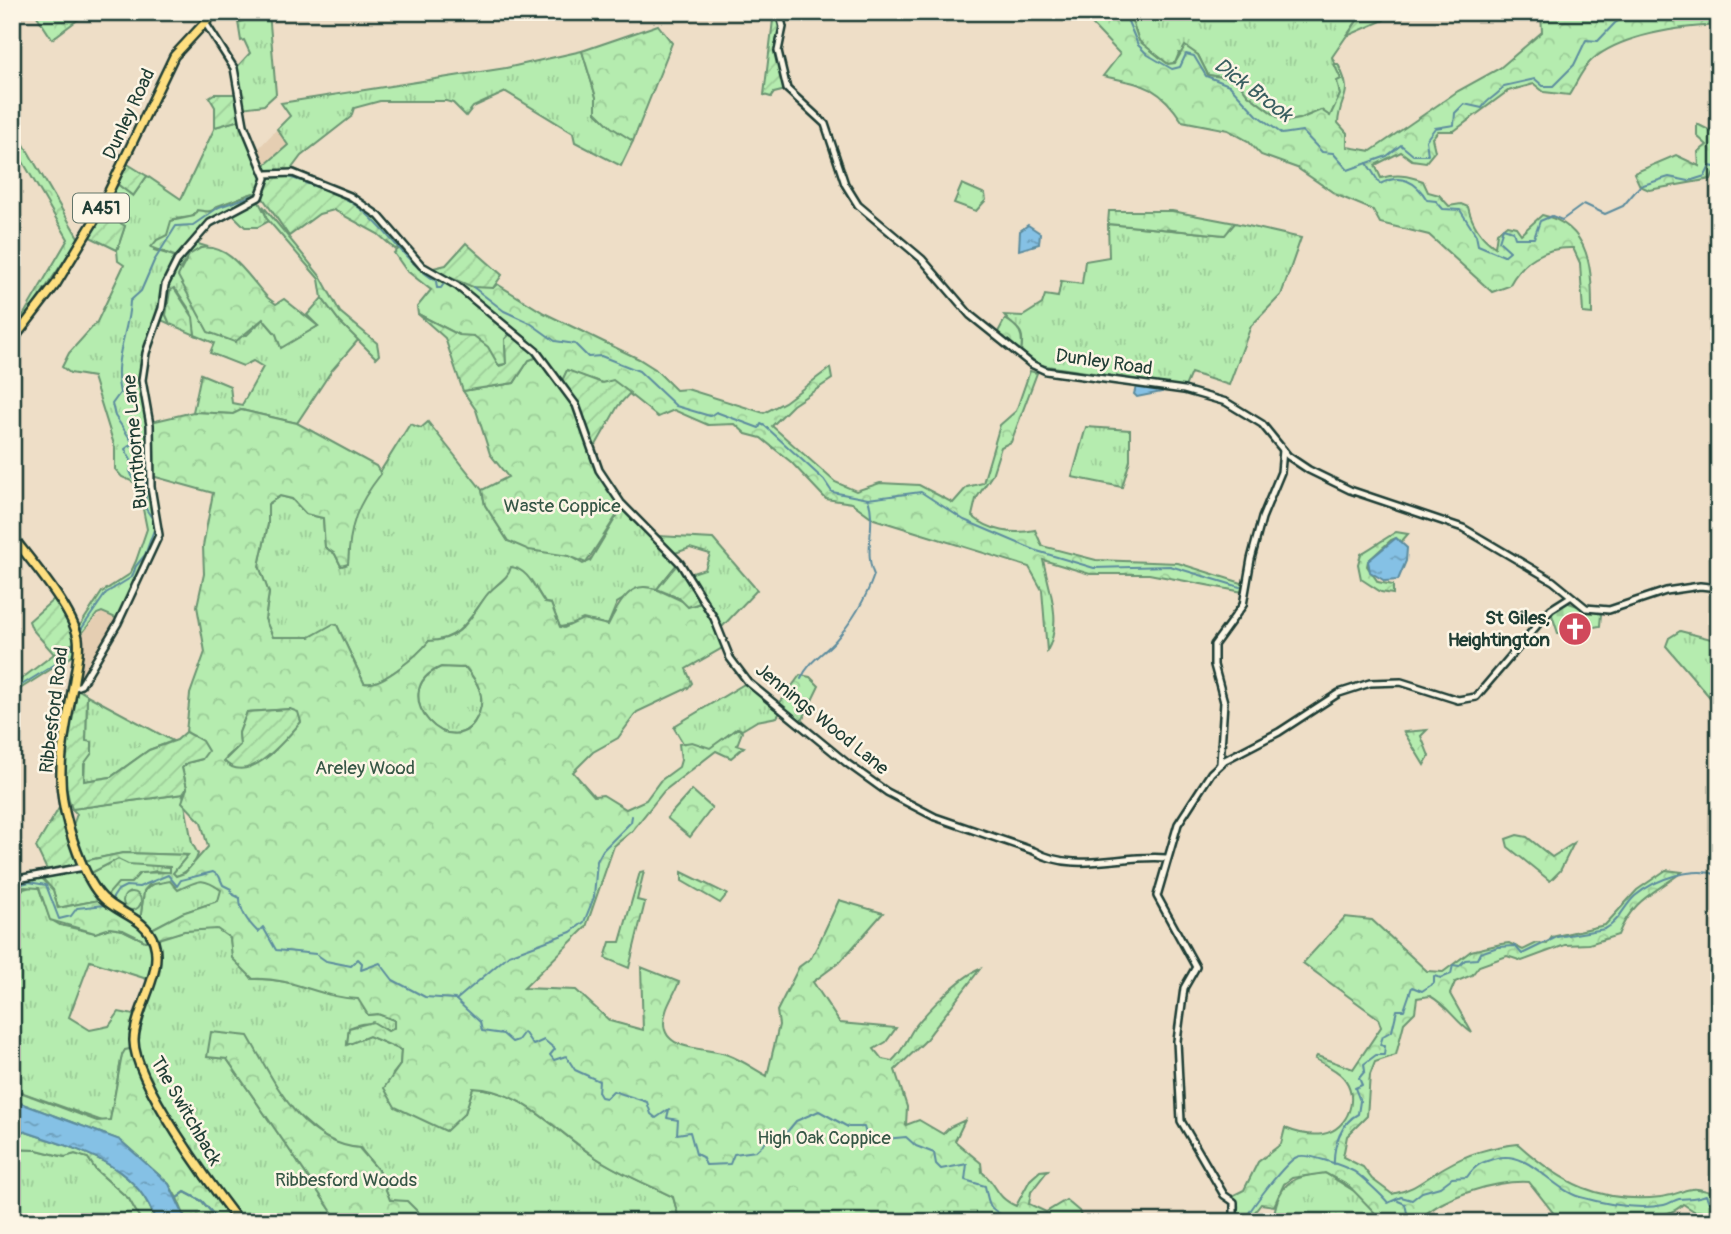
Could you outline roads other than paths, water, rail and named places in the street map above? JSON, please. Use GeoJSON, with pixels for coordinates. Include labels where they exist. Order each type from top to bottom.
{"type":"FeatureCollection","features":[{"type":"Feature","properties":{"kind":"main road","name":"Dunley Road"},"geometry":{"type":"LineString","coordinates":[[12,341],[56,284],[97,216],[174,56],[215,12]]}},
{"type":"Feature","properties":{"kind":"main road","name":"Ribbesford Road"},"geometry":{"type":"LineString","coordinates":[[12,536],[75,630],[78,649],[64,736],[61,793],[67,820],[84,867],[103,899]]}},
{"type":"Feature","properties":{"kind":"main road","name":"The Switchback"},"geometry":{"type":"LineString","coordinates":[[103,899],[139,922],[150,935],[155,948],[154,966],[136,1027],[135,1048],[139,1062],[182,1142],[240,1222]]}},
{"type":"Feature","properties":{"kind":"street","name":"Dunley Road"},"geometry":{"type":"LineString","coordinates":[[779,12],[783,27],[778,51],[787,89],[825,124],[851,196],[870,218],[922,259],[970,315],[1038,368],[1182,390],[1216,398],[1256,419],[1296,463],[1350,490],[1463,528],[1553,581],[1586,608],[1601,611],[1666,592],[1700,586],[1719,588]]}},
{"type":"Feature","properties":{"kind":"street"},"geometry":{"type":"LineString","coordinates":[[206,23],[229,58],[246,131],[267,174]]}},
{"type":"Feature","properties":{"kind":"street","name":"Jennings Wood Lane"},"geometry":{"type":"LineString","coordinates":[[267,174],[293,173],[350,196],[379,216],[422,266],[457,286],[536,351],[576,405],[599,470],[621,503],[680,563],[714,618],[738,669],[763,695],[864,776],[926,813],[1034,851],[1049,860],[1083,863],[1129,856],[1166,858]]}},
{"type":"Feature","properties":{"kind":"street","name":"Burnthorne Lane"},"geometry":{"type":"LineString","coordinates":[[73,688],[81,685],[110,637],[159,535],[151,487],[150,425],[142,378],[146,353],[162,308],[165,285],[177,261],[210,223],[259,197],[267,174]]}},
{"type":"Feature","properties":{"kind":"street"},"geometry":{"type":"LineString","coordinates":[[1220,764],[1224,702],[1214,665],[1214,645],[1243,605],[1251,559],[1262,518],[1281,472],[1283,450]]}},
{"type":"Feature","properties":{"kind":"street"},"geometry":{"type":"LineString","coordinates":[[1234,1222],[1234,1202],[1224,1195],[1181,1121],[1177,1041],[1184,988],[1196,967],[1158,902],[1166,858],[1178,824],[1220,764],[1279,732],[1339,693],[1361,685],[1391,681],[1458,700],[1476,697],[1551,609],[1570,597]]}},
{"type":"Feature","properties":{"kind":"street"},"geometry":{"type":"LineString","coordinates":[[12,880],[84,867]]}},
{"type":"Feature","properties":{"kind":"water"},"geometry":{"type":"Polygon","coordinates":[[[1028,225],[1040,233],[1039,244],[1019,250],[1020,231],[1028,225]]]}},
{"type":"Feature","properties":{"kind":"water"},"geometry":{"type":"Polygon","coordinates":[[[1142,386],[1162,392],[1137,397],[1134,394],[1136,387],[1142,386]]]}},
{"type":"Feature","properties":{"kind":"water"},"geometry":{"type":"Polygon","coordinates":[[[1396,538],[1407,548],[1406,561],[1398,580],[1385,581],[1370,572],[1368,561],[1396,538]]]}},
{"type":"Feature","properties":{"kind":"water"},"geometry":{"type":"Polygon","coordinates":[[[12,1100],[120,1140],[169,1184],[187,1222],[156,1222],[146,1200],[133,1183],[116,1169],[76,1149],[12,1127],[12,1100]]]}},
{"type":"Feature","properties":{"kind":"waterway","name":"Dick Brook"},"geometry":{"type":"LineString","coordinates":[[1124,12],[1138,45],[1148,55],[1172,69],[1180,67],[1186,54],[1194,56],[1206,76],[1229,85],[1257,115],[1282,134],[1302,131],[1322,152],[1333,153],[1348,170],[1387,156],[1401,145],[1413,155],[1428,155],[1426,140],[1435,128],[1454,125],[1455,113],[1464,104],[1482,108],[1504,86],[1535,79],[1543,86],[1553,86],[1574,65],[1586,40],[1598,41],[1615,23],[1633,12]]}},
{"type":"Feature","properties":{"kind":"waterway"},"geometry":{"type":"LineString","coordinates":[[1367,163],[1380,184],[1401,179],[1413,184],[1427,200],[1436,201],[1443,209],[1460,210],[1476,235],[1478,245],[1504,256],[1510,251],[1499,241],[1503,228],[1513,231],[1515,238],[1534,238],[1540,221],[1552,216],[1562,220],[1584,204],[1605,214],[1623,206],[1640,186],[1669,177],[1689,181],[1705,176],[1710,166],[1719,168]]}},
{"type":"Feature","properties":{"kind":"waterway"},"geometry":{"type":"LineString","coordinates":[[269,178],[277,176]]}},
{"type":"Feature","properties":{"kind":"waterway"},"geometry":{"type":"LineString","coordinates":[[286,176],[301,181]]}},
{"type":"Feature","properties":{"kind":"waterway"},"geometry":{"type":"LineString","coordinates":[[305,183],[326,190]]}},
{"type":"Feature","properties":{"kind":"waterway"},"geometry":{"type":"LineString","coordinates":[[330,192],[361,209],[409,259],[436,281],[437,288],[441,288],[445,282]]}},
{"type":"Feature","properties":{"kind":"waterway"},"geometry":{"type":"LineString","coordinates":[[154,521],[146,509],[145,482],[133,478],[130,471],[133,464],[125,449],[133,443],[115,416],[112,404],[120,393],[119,357],[130,301],[141,291],[154,261],[176,226],[193,225],[219,207],[257,194]]}},
{"type":"Feature","properties":{"kind":"waterway"},"geometry":{"type":"LineString","coordinates":[[473,287],[504,311],[530,323],[555,341],[575,344],[588,357],[601,356],[639,371],[676,406],[710,416],[716,412],[759,428],[761,424],[765,426],[824,480],[832,492],[868,499],[921,492],[964,520],[1037,551],[1094,568],[1170,566],[1240,587]]}},
{"type":"Feature","properties":{"kind":"waterway"},"geometry":{"type":"LineString","coordinates":[[801,679],[811,663],[834,642],[852,619],[874,575],[870,557],[871,518],[868,499]]}},
{"type":"Feature","properties":{"kind":"waterway"},"geometry":{"type":"LineString","coordinates":[[80,631],[106,593],[132,577],[136,566],[145,555],[155,527]]}},
{"type":"Feature","properties":{"kind":"waterway"},"geometry":{"type":"LineString","coordinates":[[12,691],[62,660],[74,643]]}},
{"type":"Feature","properties":{"kind":"waterway"},"geometry":{"type":"LineString","coordinates":[[456,1000],[509,955],[571,932],[584,922],[594,897],[597,861],[603,850],[631,822],[632,816]]}},
{"type":"Feature","properties":{"kind":"waterway"},"geometry":{"type":"LineString","coordinates":[[110,902],[118,890],[126,886],[139,887],[168,875],[177,886],[181,880],[213,872],[219,876],[223,885],[231,889],[232,894],[240,898],[241,908],[248,921],[258,932],[263,927],[276,950],[316,954],[326,961],[351,966],[358,959],[362,963],[361,970],[380,963],[393,980],[425,997],[455,999]]}},
{"type":"Feature","properties":{"kind":"waterway"},"geometry":{"type":"LineString","coordinates":[[1334,1164],[1340,1135],[1347,1123],[1358,1114],[1360,1101],[1355,1088],[1362,1085],[1359,1078],[1365,1071],[1364,1064],[1376,1055],[1384,1055],[1385,1046],[1380,1045],[1383,1036],[1392,1031],[1397,1010],[1404,1010],[1412,987],[1422,991],[1434,983],[1434,976],[1441,978],[1451,974],[1453,965],[1459,966],[1465,960],[1477,959],[1480,953],[1498,947],[1515,946],[1522,954],[1557,937],[1605,929],[1635,896],[1663,880],[1697,872],[1719,875]]}},
{"type":"Feature","properties":{"kind":"waterway"},"geometry":{"type":"LineString","coordinates":[[12,887],[29,882],[46,885],[59,919],[71,916],[77,908],[105,905]]}},
{"type":"Feature","properties":{"kind":"waterway"},"geometry":{"type":"LineString","coordinates":[[456,1000],[480,1022],[482,1031],[503,1034],[512,1042],[518,1040],[524,1032],[533,1045],[544,1040],[555,1049],[550,1055],[554,1060],[566,1056],[575,1070],[599,1081],[598,1092],[601,1097],[606,1098],[613,1091],[647,1102],[651,1114],[656,1118],[669,1109],[667,1118],[678,1120],[677,1134],[690,1132],[696,1154],[702,1157],[706,1165],[730,1164],[734,1154],[756,1151],[767,1141],[782,1138],[796,1121],[819,1111],[848,1127],[864,1127],[866,1134],[874,1140],[906,1137],[916,1146],[934,1153],[936,1164],[941,1169],[967,1164],[965,1180],[985,1186],[990,1206],[1014,1222]]}},
{"type":"Feature","properties":{"kind":"waterway"},"geometry":{"type":"LineString","coordinates":[[1244,1222],[1277,1176],[1292,1160],[1302,1156],[1325,1160],[1353,1171],[1388,1203],[1401,1197],[1412,1200],[1422,1192],[1440,1187],[1452,1178],[1467,1177],[1483,1162],[1509,1157],[1529,1164],[1569,1192],[1600,1202],[1633,1207],[1654,1206],[1706,1195],[1709,1202],[1719,1205]]}},
{"type":"Feature","properties":{"kind":"waterway"},"geometry":{"type":"LineString","coordinates":[[177,1198],[185,1192],[202,1201],[220,1222]]}},
{"type":"Feature","properties":{"kind":"waterway"},"geometry":{"type":"LineString","coordinates":[[1398,1201],[1405,1204],[1409,1222]]}},
{"type":"Feature","properties":{"kind":"place","name":"St Giles, Heightington"},"geometry":{"type":"Point","coordinates":[1575,629]}},
{"type":"Feature","properties":{"kind":"park label","name":"Waste Coppice"},"geometry":{"type":"Point","coordinates":[562,506]}},
{"type":"Feature","properties":{"kind":"park label","name":"Areley Wood"},"geometry":{"type":"Point","coordinates":[365,768]}},
{"type":"Feature","properties":{"kind":"park label","name":"High Oak Coppice"},"geometry":{"type":"Point","coordinates":[824,1138]}},
{"type":"Feature","properties":{"kind":"park label","name":"Ribbesford Woods"},"geometry":{"type":"Point","coordinates":[346,1180]}}]}
